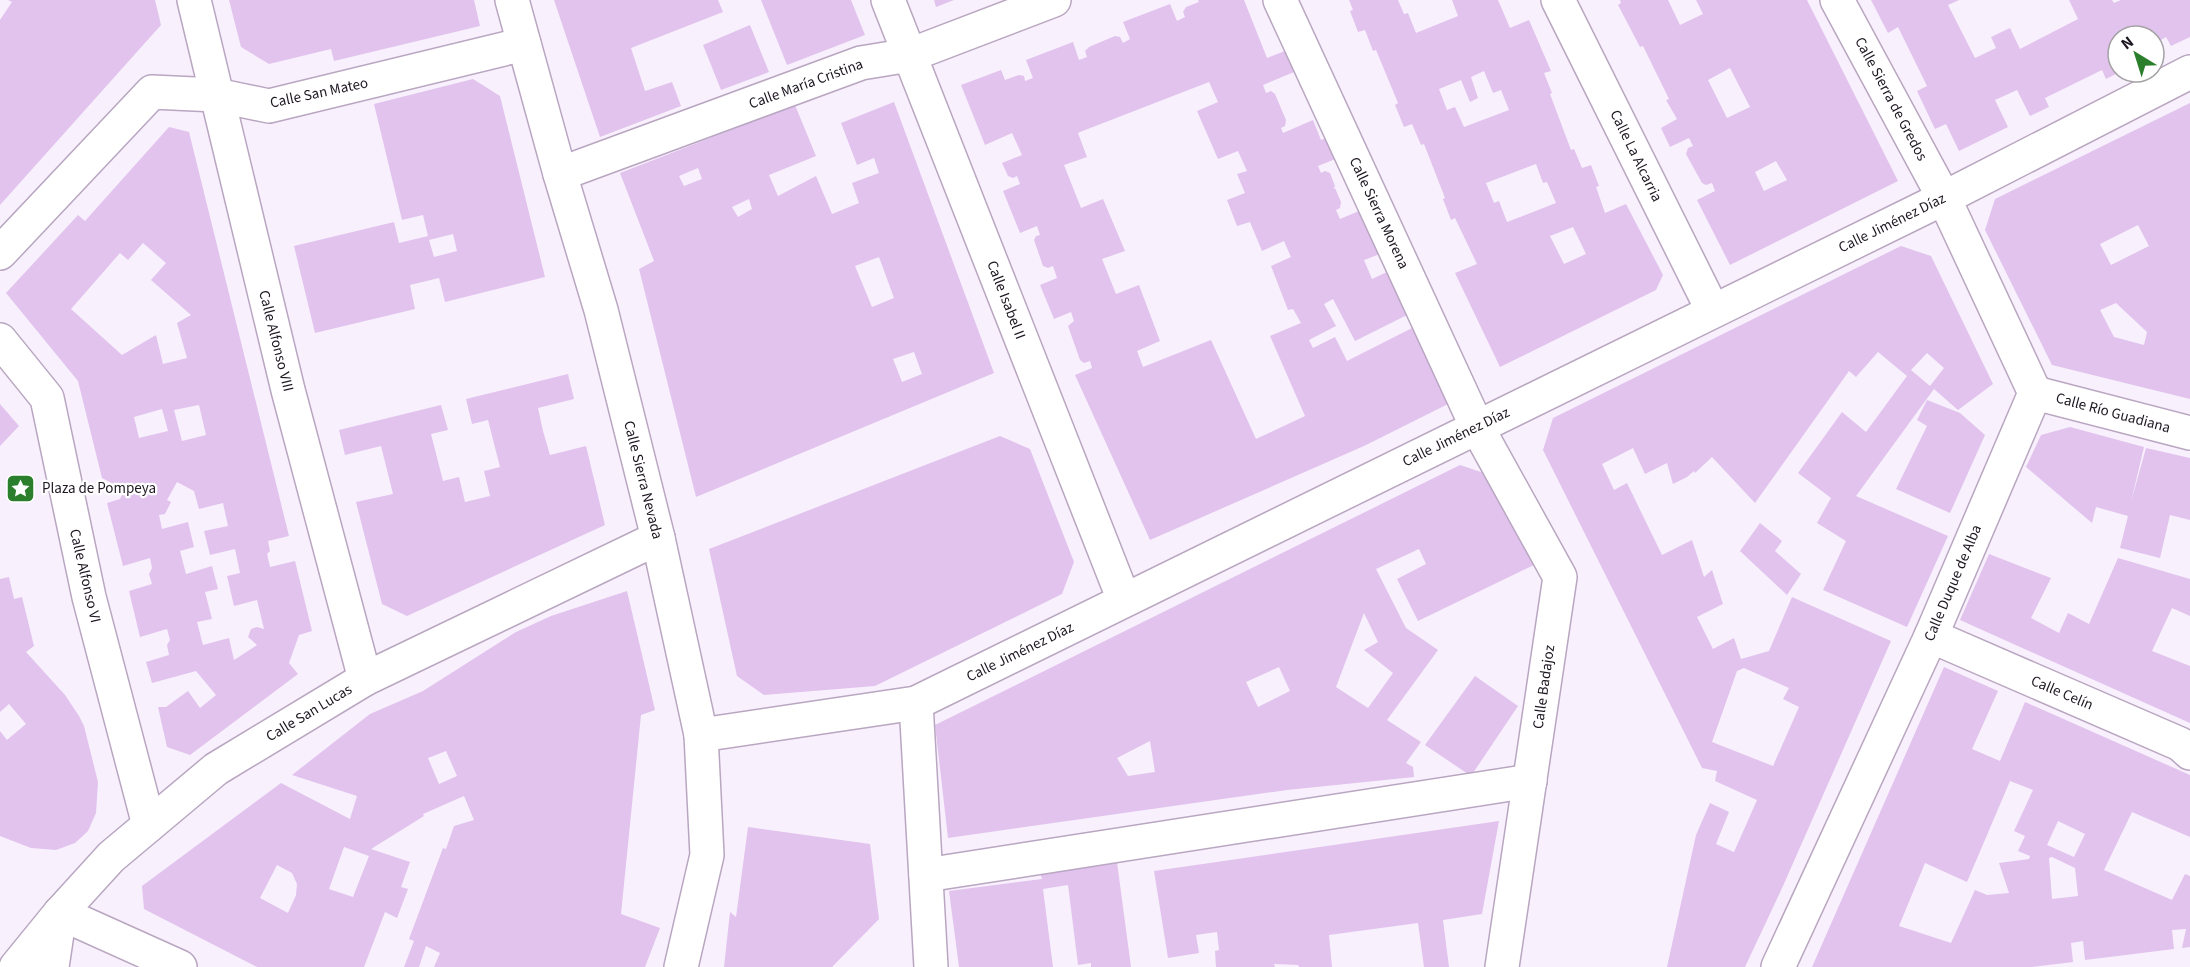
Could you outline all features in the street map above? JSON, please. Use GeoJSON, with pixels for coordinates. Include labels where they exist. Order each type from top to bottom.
{"type":"FeatureCollection","features":[{"type":"Feature","properties":{"kind":"street","name":"Calle Alfonso VIII"},"geometry":{"type":"LineString","coordinates":[[194,0],[288,390],[365,679]]}},
{"type":"Feature","properties":{"kind":"street","name":"Calle Sierra Nevada"},"geometry":{"type":"LineString","coordinates":[[512,0],[560,174],[601,310],[657,538],[700,735],[707,855],[681,967]]}},
{"type":"Feature","properties":{"kind":"street","name":"Calle Isabel II"},"geometry":{"type":"LineString","coordinates":[[888,0],[1124,600]]}},
{"type":"Feature","properties":{"kind":"street","name":"Calle María Cristina"},"geometry":{"type":"LineString","coordinates":[[560,174],[861,63],[910,55],[1054,0]]}},
{"type":"Feature","properties":{"kind":"street","name":"Calle Sierra Morena"},"geometry":{"type":"LineString","coordinates":[[1280,0],[1477,427]]}},
{"type":"Feature","properties":{"kind":"street","name":"Calle La Alcarria"},"geometry":{"type":"LineString","coordinates":[[1558,0],[1713,311]]}},
{"type":"Feature","properties":{"kind":"street","name":"Calle Sierra de Gredos"},"geometry":{"type":"LineString","coordinates":[[1837,0],[1944,198]]}},
{"type":"Feature","properties":{"kind":"street","name":"Calle San Mateo"},"geometry":{"type":"LineString","coordinates":[[0,254],[152,92],[216,96],[269,106],[524,44]]}},
{"type":"Feature","properties":{"kind":"street","name":"Calle Jiménez Díaz"},"geometry":{"type":"LineString","coordinates":[[700,735],[916,703],[1944,198],[2190,72]]}},
{"type":"Feature","properties":{"kind":"street"},"geometry":{"type":"LineString","coordinates":[[1944,198],[2035,393]]}},
{"type":"Feature","properties":{"kind":"street","name":"Calle Alfonso VI"},"geometry":{"type":"LineString","coordinates":[[0,340],[47,398],[89,597],[149,825]]}},
{"type":"Feature","properties":{"kind":"street","name":"Calle Río Guadiana"},"geometry":{"type":"LineString","coordinates":[[2035,393],[2190,433]]}},
{"type":"Feature","properties":{"kind":"street","name":"Calle Duque de Alba"},"geometry":{"type":"LineString","coordinates":[[1778,967],[1931,636],[2035,393]]}},
{"type":"Feature","properties":{"kind":"street","name":"Calle Badajoz"},"geometry":{"type":"LineString","coordinates":[[1477,427],[1560,577],[1502,967]]}},
{"type":"Feature","properties":{"kind":"street","name":"Calle San Lucas"},"geometry":{"type":"LineString","coordinates":[[16,967],[60,913],[111,857],[216,770],[365,679],[657,538]]}},
{"type":"Feature","properties":{"kind":"street","name":"Calle Celín"},"geometry":{"type":"LineString","coordinates":[[1931,636],[2180,744],[2190,753]]}},
{"type":"Feature","properties":{"kind":"street"},"geometry":{"type":"LineString","coordinates":[[916,703],[931,967]]}},
{"type":"Feature","properties":{"kind":"street"},"geometry":{"type":"LineString","coordinates":[[926,875],[1530,782]]}},
{"type":"Feature","properties":{"kind":"street"},"geometry":{"type":"LineString","coordinates":[[52,967],[60,913],[180,967]]}},
{"type":"Feature","properties":{"kind":"building"},"geometry":{"type":"Polygon","coordinates":[[[8,0],[155,0],[161,25],[0,205],[0,20],[12,2],[8,0]]]}},
{"type":"Feature","properties":{"kind":"building"},"geometry":{"type":"Polygon","coordinates":[[[229,0],[474,0],[480,26],[334,61],[331,49],[269,64],[241,47],[229,0]]]}},
{"type":"Feature","properties":{"kind":"building"},"geometry":{"type":"Polygon","coordinates":[[[554,0],[718,0],[723,12],[631,48],[645,91],[672,82],[681,106],[600,137],[554,0]]]}},
{"type":"Feature","properties":{"kind":"building"},"geometry":{"type":"Polygon","coordinates":[[[761,0],[851,0],[865,35],[787,65],[761,0]]]}},
{"type":"Feature","properties":{"kind":"building"},"geometry":{"type":"Polygon","coordinates":[[[934,0],[954,0],[936,7],[934,0]]]}},
{"type":"Feature","properties":{"kind":"building"},"geometry":{"type":"Polygon","coordinates":[[[1198,0],[1244,0],[1267,58],[1285,51],[1294,72],[1263,85],[1266,93],[1271,91],[1275,94],[1286,120],[1285,126],[1281,128],[1283,133],[1313,120],[1321,140],[1329,137],[1338,158],[1318,166],[1321,173],[1325,171],[1330,173],[1335,186],[1333,189],[1335,188],[1341,202],[1340,208],[1336,210],[1340,219],[1359,211],[1366,228],[1370,226],[1380,254],[1364,260],[1372,279],[1387,272],[1409,314],[1355,341],[1333,299],[1324,304],[1336,326],[1309,340],[1313,348],[1335,337],[1347,361],[1416,326],[1454,401],[1364,446],[1150,540],[1075,375],[1092,368],[1090,361],[1084,363],[1080,360],[1068,326],[1074,321],[1071,312],[1054,319],[1040,285],[1057,278],[1053,266],[1048,268],[1043,266],[1034,240],[1040,235],[1037,226],[1020,233],[1003,191],[1020,184],[1017,176],[1013,178],[1008,176],[1002,163],[1022,155],[1012,133],[985,145],[961,85],[1001,70],[1005,80],[1019,75],[1024,76],[1025,81],[1033,78],[1026,60],[1073,42],[1079,60],[1087,57],[1085,51],[1089,47],[1115,36],[1120,37],[1123,43],[1130,39],[1123,22],[1170,4],[1177,21],[1185,17],[1183,12],[1186,7],[1199,2],[1198,0]],[[1209,82],[1080,132],[1078,133],[1087,157],[1064,165],[1081,208],[1103,199],[1125,251],[1102,259],[1116,294],[1139,285],[1160,341],[1137,351],[1143,367],[1211,340],[1256,439],[1305,416],[1270,336],[1301,323],[1293,309],[1288,310],[1271,266],[1291,257],[1284,241],[1262,251],[1250,222],[1237,226],[1227,200],[1245,193],[1237,174],[1247,171],[1238,151],[1218,159],[1197,111],[1218,102],[1209,82]]]}},
{"type":"Feature","properties":{"kind":"building"},"geometry":{"type":"Polygon","coordinates":[[[1349,0],[1398,0],[1404,14],[1408,13],[1416,33],[1458,16],[1452,0],[1498,0],[1510,28],[1529,20],[1551,71],[1544,73],[1571,150],[1574,149],[1582,168],[1591,165],[1605,213],[1626,204],[1663,275],[1656,290],[1500,367],[1455,273],[1477,264],[1455,218],[1451,220],[1424,144],[1421,145],[1412,124],[1404,127],[1395,105],[1398,103],[1376,50],[1373,51],[1365,30],[1358,32],[1350,11],[1353,10],[1349,0]],[[1484,71],[1471,77],[1478,98],[1470,102],[1461,80],[1439,89],[1447,110],[1455,107],[1464,127],[1509,110],[1501,90],[1493,93],[1484,71]],[[1536,164],[1486,183],[1494,203],[1499,201],[1507,222],[1556,203],[1547,182],[1543,183],[1536,164]],[[1573,227],[1550,236],[1564,264],[1586,254],[1573,227]]]}},
{"type":"Feature","properties":{"kind":"building"},"geometry":{"type":"Polygon","coordinates":[[[1620,0],[1668,0],[1680,25],[1703,14],[1696,0],[1807,0],[1898,181],[1730,265],[1697,200],[1715,191],[1712,183],[1706,185],[1702,183],[1686,154],[1688,148],[1693,146],[1689,138],[1670,147],[1661,128],[1677,119],[1666,100],[1669,99],[1643,46],[1640,47],[1618,5],[1621,3],[1620,0]],[[1730,68],[1708,80],[1727,118],[1750,107],[1730,68]],[[1776,161],[1755,172],[1764,191],[1787,180],[1776,161]]]}},
{"type":"Feature","properties":{"kind":"building"},"geometry":{"type":"Polygon","coordinates":[[[1871,0],[1959,0],[1948,5],[1975,58],[1996,48],[1991,37],[2010,28],[2020,49],[2078,19],[2069,0],[2112,0],[2114,3],[2121,0],[2190,0],[2190,37],[2171,46],[2166,37],[2166,24],[2106,24],[2106,79],[2102,70],[2045,98],[2049,107],[2030,116],[2017,90],[1995,100],[2008,127],[1959,151],[1946,124],[1935,129],[1917,91],[1927,86],[1898,27],[1888,33],[1871,0]]]}},
{"type":"Feature","properties":{"kind":"building"},"geometry":{"type":"Polygon","coordinates":[[[750,25],[769,72],[721,90],[703,45],[750,25]]]}},
{"type":"Feature","properties":{"kind":"building"},"geometry":{"type":"Polygon","coordinates":[[[473,79],[500,96],[545,277],[445,302],[439,278],[410,285],[415,309],[315,333],[294,246],[394,222],[399,243],[428,236],[423,215],[402,220],[374,104],[473,79]],[[453,234],[429,240],[434,257],[457,251],[453,234]]]}},
{"type":"Feature","properties":{"kind":"building"},"geometry":{"type":"Polygon","coordinates":[[[894,102],[994,373],[696,497],[639,269],[654,261],[620,173],[795,105],[816,156],[769,175],[778,196],[816,176],[832,214],[859,203],[852,183],[879,173],[874,158],[857,165],[841,123],[894,102]],[[698,168],[679,176],[684,186],[702,179],[698,168]],[[749,199],[732,207],[738,217],[752,209],[749,199]],[[879,257],[855,266],[872,307],[894,298],[879,257]],[[914,352],[893,359],[902,382],[922,374],[914,352]]]}},
{"type":"Feature","properties":{"kind":"building"},"geometry":{"type":"Polygon","coordinates":[[[2190,103],[2190,399],[2052,365],[1985,230],[1995,199],[2190,103]],[[2138,225],[2100,244],[2111,265],[2149,246],[2138,225]],[[2116,303],[2100,310],[2114,337],[2144,345],[2147,332],[2116,303]]]}},
{"type":"Feature","properties":{"kind":"building"},"geometry":{"type":"Polygon","coordinates":[[[169,127],[189,132],[289,536],[268,541],[270,551],[267,554],[270,567],[295,561],[312,631],[299,635],[289,663],[298,674],[190,755],[167,747],[158,707],[166,707],[188,691],[200,708],[216,695],[196,671],[152,683],[146,662],[169,655],[167,645],[170,640],[167,629],[140,637],[129,591],[152,584],[149,574],[152,568],[150,558],[123,566],[107,503],[120,499],[125,490],[102,478],[78,381],[6,293],[78,215],[85,221],[169,127]],[[143,243],[128,260],[120,253],[71,309],[122,355],[156,335],[163,364],[187,358],[177,323],[191,315],[151,280],[166,263],[143,243]],[[199,405],[174,410],[182,441],[206,435],[199,405]],[[162,409],[134,417],[139,438],[168,431],[162,409]],[[177,482],[167,500],[171,502],[165,514],[159,515],[162,529],[188,522],[194,547],[180,551],[186,574],[212,566],[218,589],[205,592],[212,619],[197,622],[203,645],[229,638],[234,660],[257,645],[248,637],[251,629],[257,627],[264,629],[257,600],[234,606],[227,576],[240,573],[235,549],[210,555],[204,531],[228,526],[223,503],[199,509],[194,491],[177,482]]]}},
{"type":"Feature","properties":{"kind":"building"},"geometry":{"type":"Polygon","coordinates":[[[1901,246],[1931,256],[1993,384],[1958,410],[1934,389],[1856,496],[1948,536],[1907,627],[1823,590],[1846,541],[1817,523],[1831,498],[1798,473],[1842,412],[1866,432],[1907,376],[1878,352],[1856,377],[1849,371],[1755,503],[1712,457],[1695,473],[1694,471],[1673,484],[1667,463],[1645,474],[1633,448],[1602,464],[1614,490],[1627,483],[1662,555],[1692,540],[1704,577],[1712,570],[1723,604],[1697,617],[1713,649],[1734,638],[1741,659],[1769,651],[1792,597],[1891,641],[1745,967],[1667,967],[1696,835],[1710,803],[1729,812],[1716,844],[1734,852],[1757,800],[1715,781],[1717,771],[1702,768],[1543,450],[1553,418],[1901,246]],[[1927,353],[1911,370],[1930,386],[1944,368],[1927,353]],[[1744,668],[1737,671],[1712,742],[1773,766],[1799,707],[1783,699],[1789,688],[1744,668]]]}},
{"type":"Feature","properties":{"kind":"building"},"geometry":{"type":"Polygon","coordinates":[[[568,374],[574,399],[538,408],[543,431],[550,455],[586,446],[605,525],[407,616],[382,604],[356,502],[393,494],[381,446],[345,455],[339,430],[441,405],[448,430],[431,434],[443,481],[459,477],[465,502],[490,496],[484,471],[500,467],[488,420],[472,424],[466,399],[568,374]]]}},
{"type":"Feature","properties":{"kind":"building"},"geometry":{"type":"Polygon","coordinates":[[[1927,400],[1960,413],[1985,435],[1950,513],[1896,489],[1927,426],[1917,420],[1927,400]]]}},
{"type":"Feature","properties":{"kind":"building"},"geometry":{"type":"Polygon","coordinates":[[[0,404],[19,426],[0,446],[0,404]]]}},
{"type":"Feature","properties":{"kind":"building"},"geometry":{"type":"Polygon","coordinates":[[[2070,427],[2144,447],[2131,502],[2146,448],[2190,458],[2190,520],[2170,515],[2160,558],[2120,548],[2128,516],[2096,507],[2092,523],[2026,467],[2041,435],[2070,427]]]}},
{"type":"Feature","properties":{"kind":"building"},"geometry":{"type":"Polygon","coordinates":[[[1000,436],[1030,449],[1074,562],[1062,594],[875,686],[764,695],[737,676],[709,549],[1000,436]]]}},
{"type":"Feature","properties":{"kind":"building"},"geometry":{"type":"Polygon","coordinates":[[[1460,465],[1490,475],[1534,565],[1418,621],[1397,579],[1426,564],[1419,549],[1376,569],[1406,628],[1438,650],[1387,720],[1421,742],[1406,763],[1413,767],[1414,777],[1287,790],[948,838],[935,725],[1460,465]],[[1364,613],[1336,687],[1368,708],[1393,673],[1364,650],[1378,642],[1364,613]],[[1279,667],[1246,682],[1258,707],[1290,691],[1279,667]],[[1150,741],[1117,758],[1128,776],[1155,772],[1150,741]]]}},
{"type":"Feature","properties":{"kind":"building"},"geometry":{"type":"Polygon","coordinates":[[[1760,523],[1782,541],[1775,551],[1801,574],[1787,595],[1740,551],[1760,523]]]}},
{"type":"Feature","properties":{"kind":"building"},"geometry":{"type":"Polygon","coordinates":[[[1989,554],[2051,578],[2031,618],[2059,633],[2068,613],[2089,624],[2118,558],[2190,579],[2190,616],[2172,608],[2152,651],[2190,666],[2190,723],[1960,620],[1989,554]]]}},
{"type":"Feature","properties":{"kind":"building"},"geometry":{"type":"Polygon","coordinates":[[[9,577],[14,599],[22,597],[34,646],[26,652],[65,695],[79,716],[84,726],[98,782],[96,813],[88,831],[75,843],[56,850],[31,848],[0,836],[0,731],[7,740],[26,724],[9,704],[0,712],[0,579],[9,577]]]}},
{"type":"Feature","properties":{"kind":"building"},"geometry":{"type":"Polygon","coordinates":[[[627,591],[655,710],[641,715],[621,914],[660,928],[645,967],[434,967],[440,953],[426,946],[419,967],[404,967],[414,941],[409,939],[443,848],[446,849],[454,826],[474,820],[464,796],[423,814],[424,816],[371,849],[410,862],[401,887],[408,889],[397,918],[385,912],[364,967],[257,967],[144,909],[142,886],[281,783],[350,819],[357,796],[292,775],[370,714],[423,691],[516,632],[551,616],[627,591]],[[446,751],[428,758],[439,784],[457,776],[446,751]],[[344,847],[329,889],[353,897],[369,856],[344,847]],[[277,865],[260,898],[288,913],[296,895],[297,884],[292,873],[277,865]]]}},
{"type":"Feature","properties":{"kind":"building"},"geometry":{"type":"Polygon","coordinates":[[[1944,667],[1998,691],[1972,749],[2000,761],[2025,702],[2190,775],[2190,837],[2132,812],[2104,870],[2172,900],[2185,874],[2190,876],[2190,947],[2182,948],[2186,929],[2172,930],[2174,949],[2085,960],[2083,941],[2071,943],[2073,962],[2032,967],[1812,967],[1944,667]],[[2010,781],[1967,882],[1925,863],[1899,926],[1951,943],[1975,890],[1987,895],[2009,893],[1999,863],[2029,859],[2030,856],[2018,851],[2025,836],[2014,831],[2033,790],[2010,781]],[[2058,821],[2047,845],[2074,857],[2085,834],[2058,821]],[[2052,857],[2049,858],[2052,899],[2078,896],[2075,868],[2052,857]]]}},
{"type":"Feature","properties":{"kind":"building"},"geometry":{"type":"Polygon","coordinates":[[[1475,676],[1518,706],[1471,776],[1425,745],[1475,676]]]}},
{"type":"Feature","properties":{"kind":"building"},"geometry":{"type":"Polygon","coordinates":[[[1499,821],[1482,914],[1443,920],[1449,967],[1424,967],[1418,923],[1329,935],[1332,967],[1274,964],[1275,967],[1216,967],[1215,951],[1219,950],[1217,932],[1196,935],[1199,953],[1168,958],[1154,871],[1499,821]]]}},
{"type":"Feature","properties":{"kind":"building"},"geometry":{"type":"Polygon","coordinates":[[[748,827],[870,844],[879,919],[832,967],[724,967],[730,912],[736,917],[748,827]]]}},
{"type":"Feature","properties":{"kind":"building"},"geometry":{"type":"Polygon","coordinates":[[[1117,862],[1131,967],[1091,967],[1091,963],[1078,965],[1068,885],[1043,889],[1053,967],[959,967],[949,891],[1042,879],[1040,873],[1117,862]]]}},
{"type":"Feature","properties":{"kind":"place","name":"Plaza de Pompeya"},"geometry":{"type":"Point","coordinates":[21,488]}}]}
